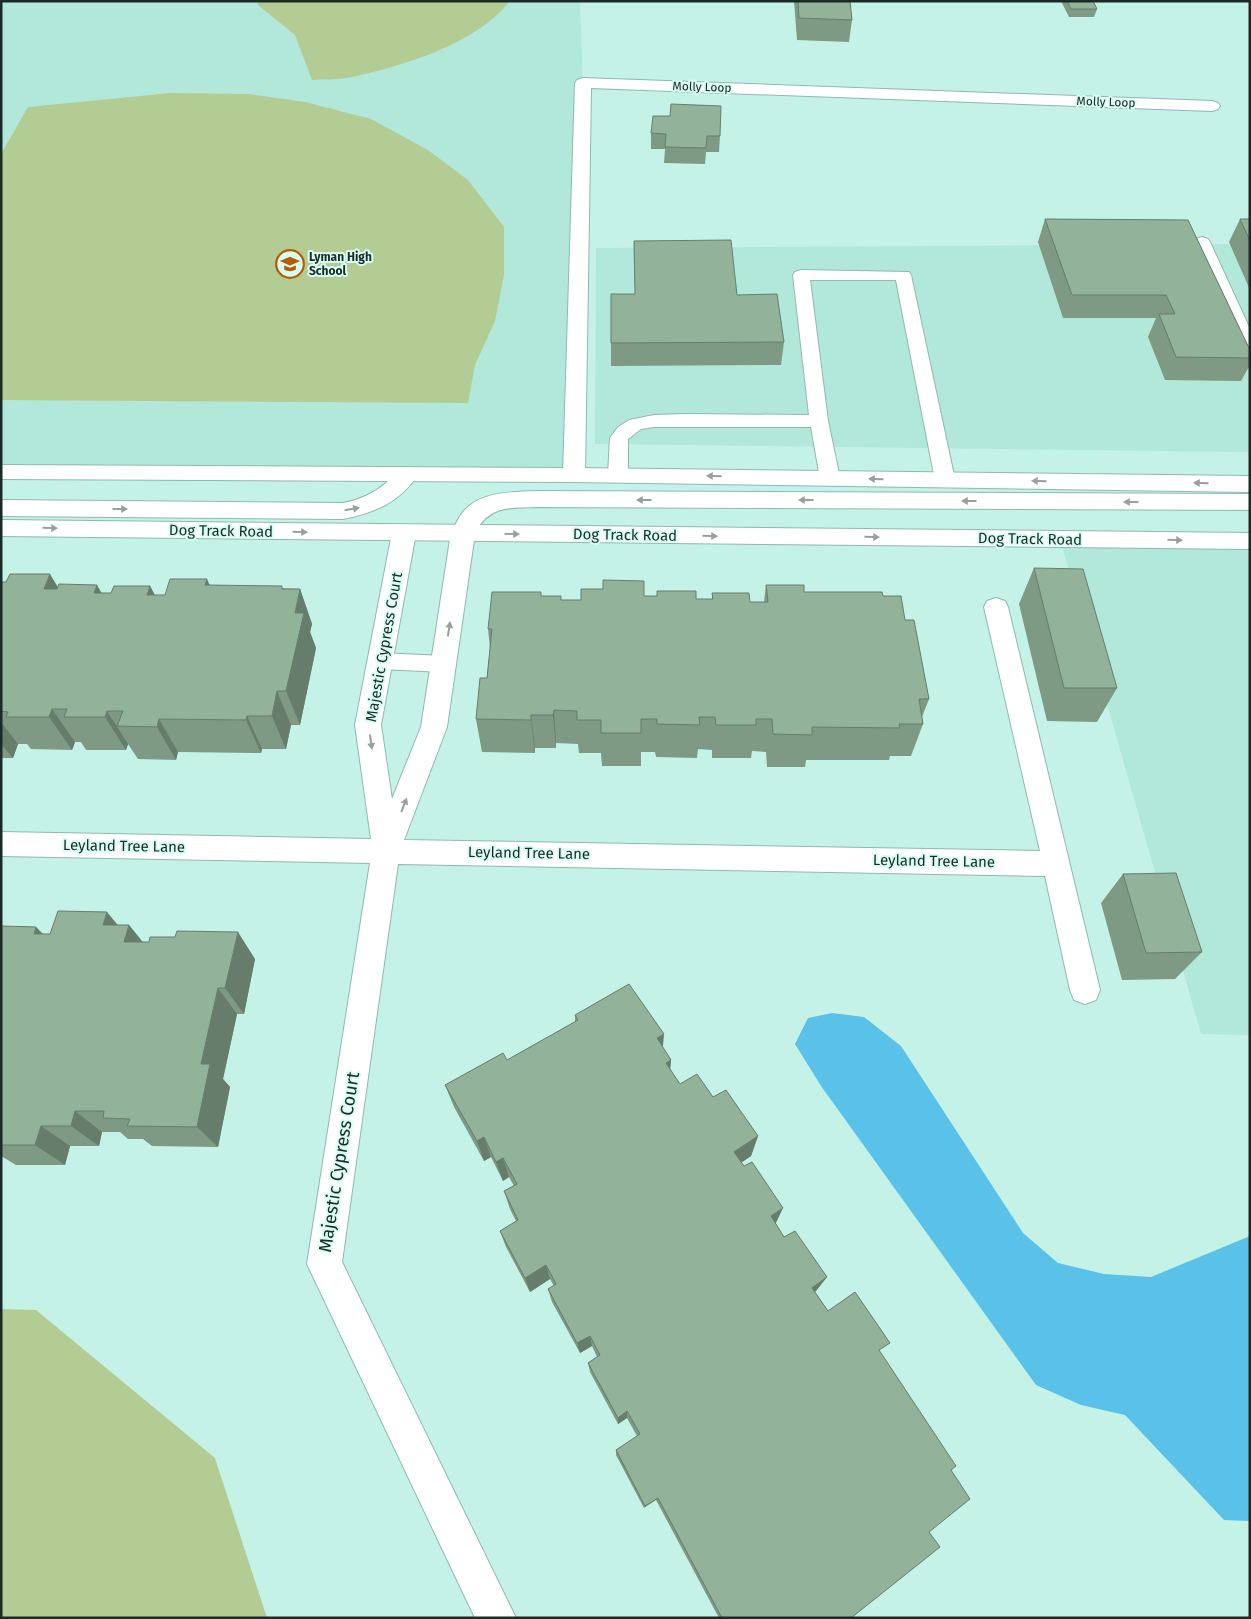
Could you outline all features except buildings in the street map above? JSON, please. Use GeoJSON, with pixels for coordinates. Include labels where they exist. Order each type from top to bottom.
{"type":"FeatureCollection","features":[{"type":"Feature","properties":{"kind":"street","name":"Molly Loop"},"geometry":{"type":"LineString","coordinates":[[574,475],[583,83],[1212,106]]}},
{"type":"Feature","properties":{"kind":"street"},"geometry":{"type":"LineString","coordinates":[[1,472],[618,475],[1250,484]]}},
{"type":"Feature","properties":{"kind":"street"},"geometry":{"type":"LineString","coordinates":[[1,508],[343,511],[357,509],[376,502],[398,485],[407,474]]}},
{"type":"Feature","properties":{"kind":"street"},"geometry":{"type":"LineString","coordinates":[[463,534],[471,516],[486,506],[507,500],[1250,502]]}},
{"type":"Feature","properties":{"kind":"street","name":"Dog Track Road"},"geometry":{"type":"LineString","coordinates":[[1,528],[404,534],[1250,541]]}},
{"type":"Feature","properties":{"kind":"street","name":"Majestic Cypress Court"},"geometry":{"type":"LineString","coordinates":[[386,850],[368,725],[404,534]]}},
{"type":"Feature","properties":{"kind":"street","name":"Majestic Cypress Court"},"geometry":{"type":"LineString","coordinates":[[463,534],[434,727],[386,850],[324,1264],[496,1618]]}},
{"type":"Feature","properties":{"kind":"street"},"geometry":{"type":"LineString","coordinates":[[996,607],[1085,990]]}},
{"type":"Feature","properties":{"kind":"street","name":"Leyland Tree Lane"},"geometry":{"type":"LineString","coordinates":[[1,844],[1057,864]]}},
{"type":"Feature","properties":{"kind":"lane"},"geometry":{"type":"LineString","coordinates":[[1202,242],[1250,348]]}},
{"type":"Feature","properties":{"kind":"lane"},"geometry":{"type":"LineString","coordinates":[[830,478],[819,421],[801,276],[903,276],[945,480]]}},
{"type":"Feature","properties":{"kind":"lane"},"geometry":{"type":"LineString","coordinates":[[618,475],[619,438],[625,431],[636,424],[684,420],[819,421]]}},
{"type":"Feature","properties":{"kind":"lane"},"geometry":{"type":"LineString","coordinates":[[380,661],[444,664]]}},
{"type":"Feature","properties":{"kind":"shaded area","name":"Lyman High School"},"geometry":{"type":"Polygon","coordinates":[[[1,1],[580,1],[583,87],[574,475],[1,472],[1,1]]]}},
{"type":"Feature","properties":{"kind":"shaded area"},"geometry":{"type":"Polygon","coordinates":[[[258,1],[510,1],[496,16],[478,30],[435,52],[367,74],[343,79],[312,80],[295,35],[258,5],[258,1]]]}},
{"type":"Feature","properties":{"kind":"shaded area"},"geometry":{"type":"Polygon","coordinates":[[[171,93],[249,94],[305,102],[371,119],[428,150],[468,180],[504,227],[504,275],[495,321],[475,365],[468,403],[1,400],[1,154],[28,107],[171,93]]]}},
{"type":"Feature","properties":{"kind":"shaded area"},"geometry":{"type":"Polygon","coordinates":[[[1250,244],[1250,452],[595,444],[596,248],[1250,244]]]}},
{"type":"Feature","properties":{"kind":"shaded area"},"geometry":{"type":"Polygon","coordinates":[[[1060,539],[1250,541],[1250,1035],[1201,1034],[1060,539]]]}},
{"type":"Feature","properties":{"kind":"shaded area"},"geometry":{"type":"Polygon","coordinates":[[[1,1309],[36,1310],[215,1458],[267,1618],[1,1618],[1,1309]]]}},
{"type":"Feature","properties":{"kind":"water"},"geometry":{"type":"Polygon","coordinates":[[[832,1013],[864,1017],[901,1046],[1023,1233],[1058,1263],[1104,1274],[1151,1277],[1250,1236],[1250,1521],[1224,1520],[1125,1415],[1081,1405],[1036,1385],[821,1086],[795,1044],[808,1018],[832,1013]]]}},
{"type":"Feature","properties":{"kind":"place","name":"Lyman High School"},"geometry":{"type":"Point","coordinates":[290,264]}}]}
